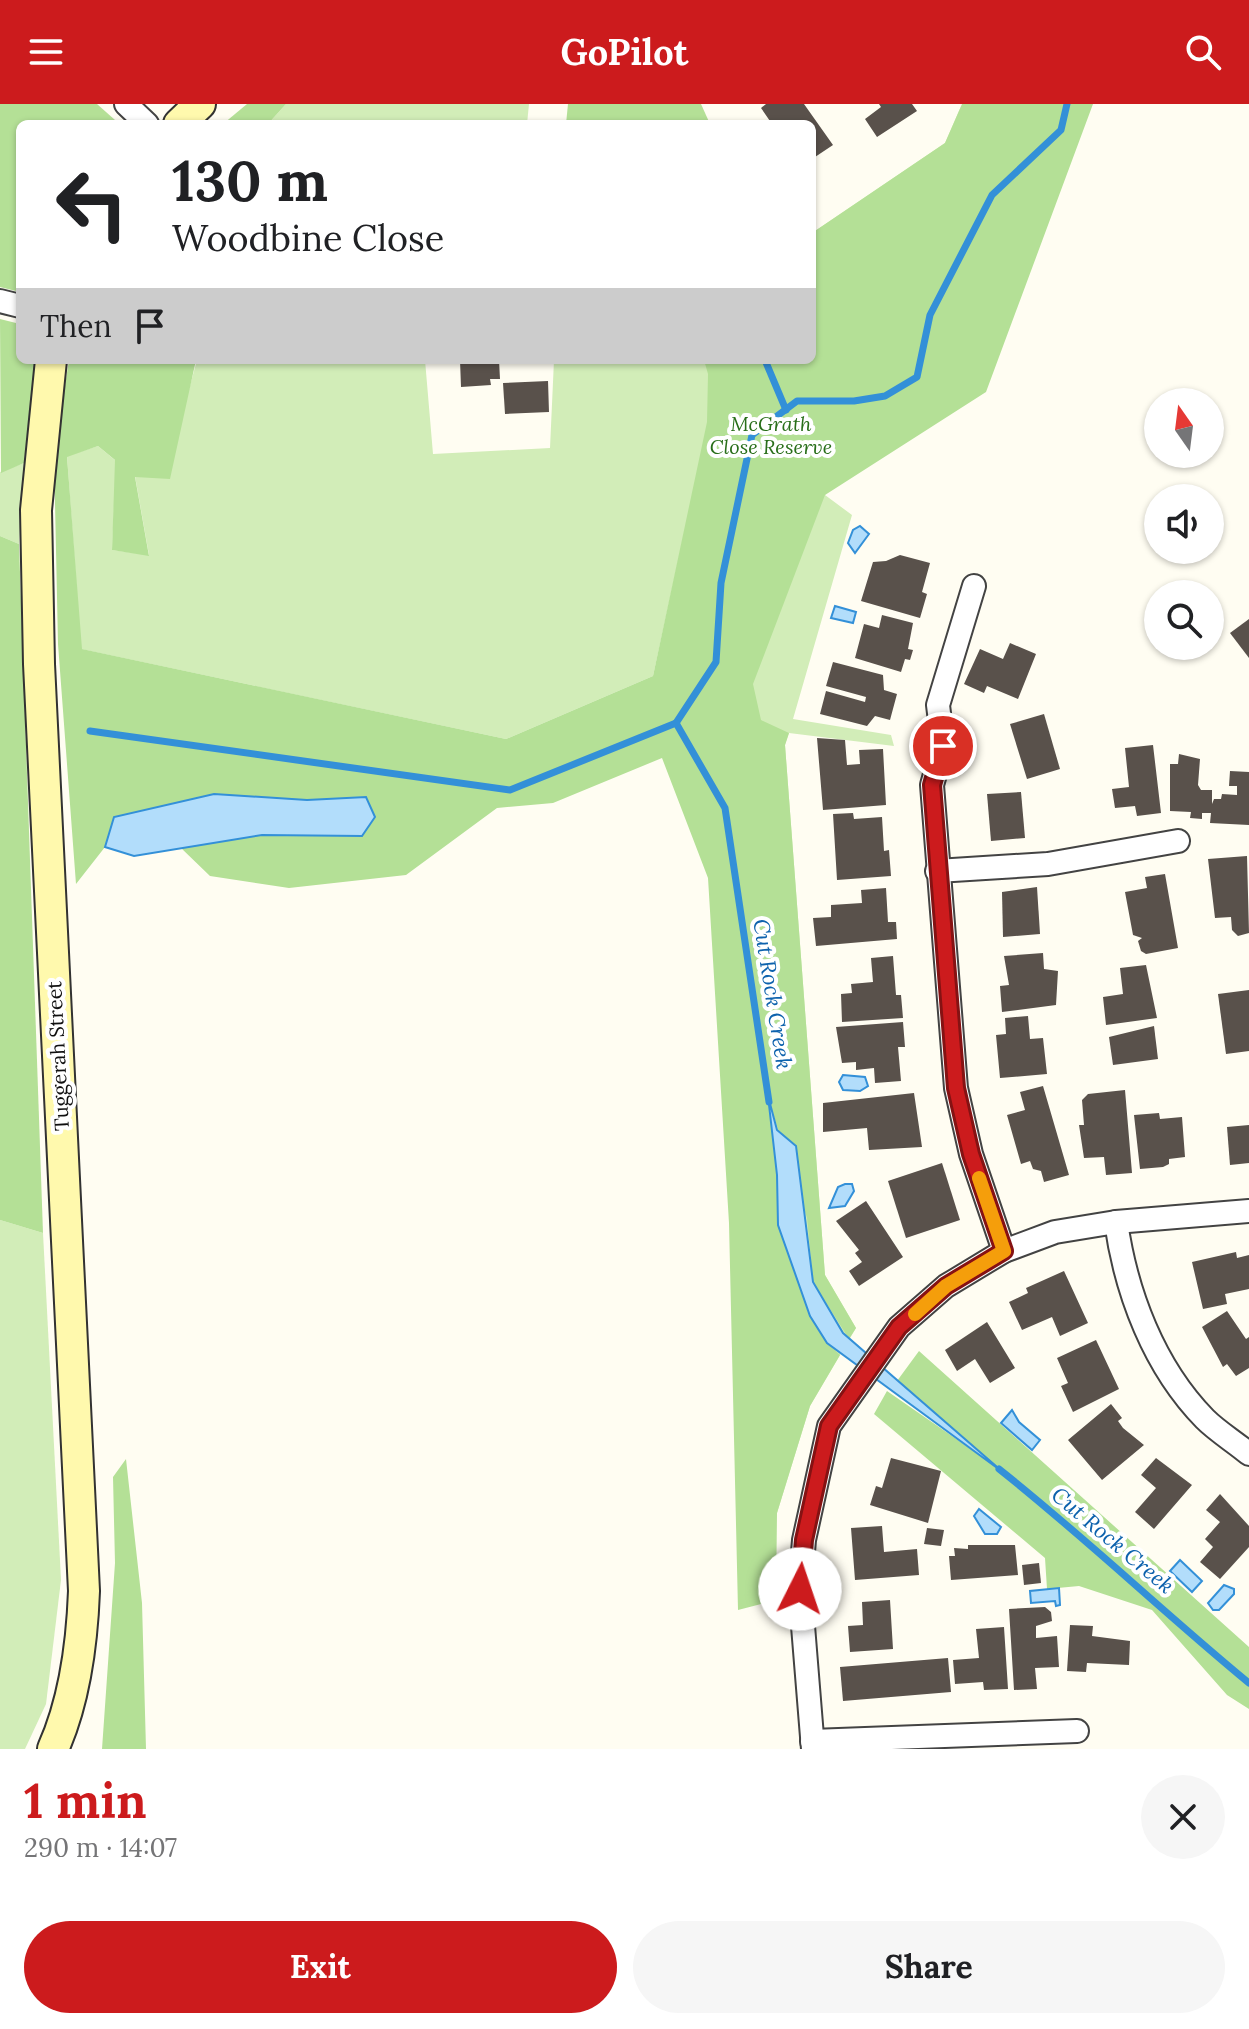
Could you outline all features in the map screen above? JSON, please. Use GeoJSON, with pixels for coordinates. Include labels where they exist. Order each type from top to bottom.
{"type":"FeatureCollection","features":[{"type":"Feature","properties":{"kind":"street"},"geometry":{"type":"LineString","coordinates":[[126,104],[143,120]]}},
{"type":"Feature","properties":{"kind":"street"},"geometry":{"type":"LineString","coordinates":[[183,120],[200,104]]}},
{"type":"Feature","properties":{"kind":"street","name":"Tuggerah Street"},"geometry":{"type":"LineString","coordinates":[[51,364],[36,510],[39,664],[84,1591],[83,1633],[74,1682],[53,1749]]}},
{"type":"Feature","properties":{"kind":"street"},"geometry":{"type":"LineString","coordinates":[[974,586],[938,705],[943,746],[932,785],[956,1088],[971,1154],[1004,1251]]}},
{"type":"Feature","properties":{"kind":"street"},"geometry":{"type":"LineString","coordinates":[[937,871],[1048,864],[1178,841]]}},
{"type":"Feature","properties":{"kind":"street"},"geometry":{"type":"LineString","coordinates":[[1077,1731],[812,1745],[800,1589],[804,1540],[829,1426],[855,1385],[899,1327],[946,1286],[1004,1251],[1055,1232],[1116,1222],[1249,1211]]}},
{"type":"Feature","properties":{"kind":"street"},"geometry":{"type":"LineString","coordinates":[[1116,1222],[1120,1250],[1145,1327],[1170,1377],[1206,1420],[1249,1454]]}},
{"type":"Feature","properties":{"kind":"green space"},"geometry":{"type":"Polygon","coordinates":[[[0,104],[97,104],[115,120],[16,120],[16,291],[0,287],[0,104]]]}},
{"type":"Feature","properties":{"kind":"green space"},"geometry":{"type":"Polygon","coordinates":[[[247,104],[286,104],[272,120],[228,120],[247,104]]]}},
{"type":"Feature","properties":{"kind":"green space"},"geometry":{"type":"Polygon","coordinates":[[[286,104],[529,104],[527,120],[272,120],[286,104]]]}},
{"type":"Feature","properties":{"kind":"green space"},"geometry":{"type":"Polygon","coordinates":[[[568,104],[701,104],[708,120],[566,120],[568,104]]]}},
{"type":"Feature","properties":{"kind":"green space","name":"McGrath Close Reserve"},"geometry":{"type":"Polygon","coordinates":[[[962,104],[825,495],[852,515],[793,719],[891,735],[894,746],[789,733],[785,745],[825,1275],[856,1328],[810,1406],[777,1513],[699,465],[653,676],[506,739],[81,649],[67,456],[98,446],[116,461],[112,550],[149,555],[135,476],[185,404],[196,364],[425,364],[433,454],[550,448],[554,364],[816,364],[816,230],[945,143],[962,104]]]}},
{"type":"Feature","properties":{"kind":"green space","name":"McGrath Close Reserve"},"geometry":{"type":"Polygon","coordinates":[[[962,104],[1093,104],[986,392],[825,495],[753,684],[761,720],[789,733],[785,745],[825,1275],[856,1328],[849,1339],[813,1282],[807,1218],[769,1101],[777,1175],[778,1225],[810,1316],[827,1343],[840,1355],[810,1406],[777,1513],[776,1600],[738,1610],[729,1223],[708,878],[662,758],[553,803],[497,808],[406,875],[289,888],[210,876],[181,848],[262,835],[362,835],[366,797],[307,800],[214,794],[114,817],[105,847],[76,884],[58,644],[54,456],[68,364],[195,364],[170,479],[135,477],[149,556],[112,550],[115,460],[98,446],[67,457],[82,649],[506,739],[653,676],[707,422],[708,374],[705,364],[816,364],[816,230],[945,143],[962,104]]]}},
{"type":"Feature","properties":{"kind":"green space"},"geometry":{"type":"Polygon","coordinates":[[[0,319],[16,323],[16,364],[35,364],[24,463],[1,473],[0,319]]]}},
{"type":"Feature","properties":{"kind":"green space"},"geometry":{"type":"Polygon","coordinates":[[[24,463],[19,544],[0,536],[0,472],[24,463]]]}},
{"type":"Feature","properties":{"kind":"green space"},"geometry":{"type":"Polygon","coordinates":[[[0,536],[19,544],[43,1233],[0,1220],[0,536]]]}},
{"type":"Feature","properties":{"kind":"green space"},"geometry":{"type":"Polygon","coordinates":[[[0,1220],[43,1233],[61,1580],[46,1704],[25,1749],[0,1749],[0,1220]]]}},
{"type":"Feature","properties":{"kind":"green space"},"geometry":{"type":"Polygon","coordinates":[[[919,1351],[1249,1647],[1249,1709],[1227,1695],[1152,1610],[1079,1586],[1047,1589],[1045,1558],[874,1414],[887,1391],[991,1463],[897,1381],[919,1351]]]}},
{"type":"Feature","properties":{"kind":"green space"},"geometry":{"type":"Polygon","coordinates":[[[126,1459],[142,1603],[146,1749],[102,1749],[115,1563],[113,1477],[126,1459]]]}},
{"type":"Feature","properties":{"kind":"water"},"geometry":{"type":"Polygon","coordinates":[[[860,526],[869,534],[855,553],[848,543],[853,530],[860,526]]]}},
{"type":"Feature","properties":{"kind":"water"},"geometry":{"type":"Polygon","coordinates":[[[835,606],[856,612],[853,623],[831,618],[835,606]]]}},
{"type":"Feature","properties":{"kind":"water"},"geometry":{"type":"Polygon","coordinates":[[[214,794],[307,800],[366,797],[375,817],[362,836],[262,835],[134,856],[105,847],[114,817],[214,794]]]}},
{"type":"Feature","properties":{"kind":"water"},"geometry":{"type":"Polygon","coordinates":[[[843,1075],[865,1077],[868,1086],[860,1091],[843,1090],[839,1082],[843,1075]]]}},
{"type":"Feature","properties":{"kind":"water"},"geometry":{"type":"Polygon","coordinates":[[[768,1096],[777,1130],[796,1146],[813,1282],[843,1333],[1004,1473],[827,1343],[810,1316],[778,1225],[777,1175],[768,1096]]]}},
{"type":"Feature","properties":{"kind":"water"},"geometry":{"type":"Polygon","coordinates":[[[852,1184],[854,1191],[845,1206],[829,1208],[838,1187],[852,1184]]]}},
{"type":"Feature","properties":{"kind":"water"},"geometry":{"type":"Polygon","coordinates":[[[1012,1410],[1019,1422],[1040,1440],[1032,1450],[1001,1423],[1012,1410]]]}},
{"type":"Feature","properties":{"kind":"water"},"geometry":{"type":"Polygon","coordinates":[[[979,1509],[1001,1527],[997,1534],[985,1534],[974,1516],[979,1509]]]}},
{"type":"Feature","properties":{"kind":"water"},"geometry":{"type":"Polygon","coordinates":[[[1180,1560],[1202,1581],[1192,1592],[1170,1571],[1180,1560]]]}},
{"type":"Feature","properties":{"kind":"water"},"geometry":{"type":"Polygon","coordinates":[[[1224,1585],[1234,1589],[1234,1594],[1219,1610],[1213,1610],[1208,1603],[1224,1585]]]}},
{"type":"Feature","properties":{"kind":"water"},"geometry":{"type":"Polygon","coordinates":[[[1059,1588],[1060,1605],[1056,1606],[1055,1601],[1031,1603],[1030,1591],[1059,1588]]]}},
{"type":"Feature","properties":{"kind":"building"},"geometry":{"type":"Polygon","coordinates":[[[766,104],[804,104],[815,120],[769,120],[761,108],[766,104]]]}},
{"type":"Feature","properties":{"kind":"building"},"geometry":{"type":"Polygon","coordinates":[[[879,104],[912,104],[917,111],[877,137],[865,119],[881,107],[879,104]]]}},
{"type":"Feature","properties":{"kind":"building"},"geometry":{"type":"Polygon","coordinates":[[[816,121],[833,145],[816,156],[816,121]]]}},
{"type":"Feature","properties":{"kind":"building"},"geometry":{"type":"Polygon","coordinates":[[[460,364],[499,364],[500,379],[490,379],[491,385],[461,387],[460,364]]]}},
{"type":"Feature","properties":{"kind":"building"},"geometry":{"type":"Polygon","coordinates":[[[548,381],[549,412],[505,414],[503,383],[548,381]]]}},
{"type":"Feature","properties":{"kind":"building"},"geometry":{"type":"Polygon","coordinates":[[[900,555],[930,563],[922,592],[927,594],[920,618],[861,601],[873,562],[900,555]]]}},
{"type":"Feature","properties":{"kind":"building"},"geometry":{"type":"Polygon","coordinates":[[[882,615],[913,623],[908,649],[913,650],[910,660],[905,659],[901,672],[855,658],[864,624],[879,628],[882,615]]]}},
{"type":"Feature","properties":{"kind":"building"},"geometry":{"type":"Polygon","coordinates":[[[1249,619],[1249,658],[1230,633],[1249,619]]]}},
{"type":"Feature","properties":{"kind":"building"},"geometry":{"type":"Polygon","coordinates":[[[1010,643],[1036,654],[1018,699],[987,686],[984,693],[964,684],[980,649],[1003,659],[1010,643]]]}},
{"type":"Feature","properties":{"kind":"building"},"geometry":{"type":"Polygon","coordinates":[[[833,662],[883,675],[884,690],[897,694],[890,720],[875,716],[867,726],[820,714],[826,691],[865,702],[866,697],[826,686],[833,662]]]}},
{"type":"Feature","properties":{"kind":"building"},"geometry":{"type":"Polygon","coordinates":[[[1044,714],[1060,769],[1027,779],[1010,724],[1044,714]]]}},
{"type":"Feature","properties":{"kind":"building"},"geometry":{"type":"Polygon","coordinates":[[[817,738],[845,740],[847,765],[860,764],[859,750],[883,749],[886,805],[823,810],[817,738]]]}},
{"type":"Feature","properties":{"kind":"building"},"geometry":{"type":"Polygon","coordinates":[[[1153,745],[1161,813],[1137,816],[1135,806],[1115,808],[1112,789],[1129,787],[1125,748],[1153,745]]]}},
{"type":"Feature","properties":{"kind":"building"},"geometry":{"type":"Polygon","coordinates":[[[1179,754],[1200,759],[1198,785],[1201,790],[1212,790],[1212,804],[1214,799],[1221,799],[1222,794],[1237,795],[1237,786],[1229,786],[1230,771],[1249,772],[1249,825],[1210,823],[1211,813],[1202,813],[1202,819],[1190,818],[1191,812],[1170,811],[1170,764],[1178,764],[1179,754]]]}},
{"type":"Feature","properties":{"kind":"building"},"geometry":{"type":"Polygon","coordinates":[[[1021,792],[1025,838],[991,841],[987,794],[1021,792]]]}},
{"type":"Feature","properties":{"kind":"building"},"geometry":{"type":"Polygon","coordinates":[[[853,813],[854,819],[882,817],[884,851],[889,850],[891,876],[837,880],[833,814],[853,813]]]}},
{"type":"Feature","properties":{"kind":"building"},"geometry":{"type":"Polygon","coordinates":[[[1247,856],[1249,933],[1238,936],[1232,930],[1231,917],[1215,918],[1208,859],[1247,856]]]}},
{"type":"Feature","properties":{"kind":"building"},"geometry":{"type":"Polygon","coordinates":[[[1165,874],[1178,948],[1146,954],[1141,951],[1138,941],[1142,938],[1133,935],[1125,892],[1147,888],[1145,877],[1165,874]]]}},
{"type":"Feature","properties":{"kind":"building"},"geometry":{"type":"Polygon","coordinates":[[[1037,887],[1040,934],[1003,937],[1002,892],[1037,887]]]}},
{"type":"Feature","properties":{"kind":"building"},"geometry":{"type":"Polygon","coordinates":[[[886,888],[888,922],[896,922],[897,939],[816,946],[813,918],[831,917],[831,905],[862,903],[861,890],[886,888]]]}},
{"type":"Feature","properties":{"kind":"building"},"geometry":{"type":"Polygon","coordinates":[[[1043,953],[1044,969],[1058,971],[1056,1005],[1002,1012],[1000,986],[1009,985],[1004,956],[1043,953]]]}},
{"type":"Feature","properties":{"kind":"building"},"geometry":{"type":"Polygon","coordinates":[[[893,956],[896,995],[901,995],[903,1018],[842,1022],[841,994],[852,993],[851,984],[873,982],[871,958],[893,956]]]}},
{"type":"Feature","properties":{"kind":"building"},"geometry":{"type":"Polygon","coordinates":[[[1146,965],[1157,1018],[1106,1025],[1103,997],[1123,994],[1120,968],[1146,965]]]}},
{"type":"Feature","properties":{"kind":"building"},"geometry":{"type":"Polygon","coordinates":[[[1249,990],[1249,1051],[1226,1054],[1218,994],[1249,990]]]}},
{"type":"Feature","properties":{"kind":"building"},"geometry":{"type":"Polygon","coordinates":[[[1028,1016],[1030,1039],[1043,1038],[1047,1074],[1000,1078],[996,1035],[1006,1034],[1005,1018],[1028,1016]]]}},
{"type":"Feature","properties":{"kind":"building"},"geometry":{"type":"Polygon","coordinates":[[[903,1022],[905,1047],[898,1047],[901,1081],[875,1083],[874,1068],[856,1070],[856,1062],[842,1063],[836,1027],[903,1022]]]}},
{"type":"Feature","properties":{"kind":"building"},"geometry":{"type":"Polygon","coordinates":[[[1154,1026],[1158,1059],[1113,1065],[1109,1037],[1154,1026]]]}},
{"type":"Feature","properties":{"kind":"building"},"geometry":{"type":"Polygon","coordinates":[[[1043,1086],[1069,1175],[1044,1182],[1041,1171],[1033,1169],[1030,1161],[1021,1164],[1007,1115],[1025,1110],[1020,1092],[1043,1086]]]}},
{"type":"Feature","properties":{"kind":"building"},"geometry":{"type":"Polygon","coordinates":[[[1125,1090],[1132,1173],[1106,1175],[1104,1157],[1084,1158],[1079,1125],[1084,1125],[1082,1100],[1088,1094],[1125,1090]]]}},
{"type":"Feature","properties":{"kind":"building"},"geometry":{"type":"Polygon","coordinates":[[[914,1093],[922,1147],[869,1150],[867,1128],[823,1132],[823,1103],[914,1093]]]}},
{"type":"Feature","properties":{"kind":"building"},"geometry":{"type":"Polygon","coordinates":[[[1159,1113],[1160,1119],[1182,1117],[1185,1157],[1169,1159],[1169,1164],[1163,1167],[1140,1169],[1134,1115],[1159,1113]]]}},
{"type":"Feature","properties":{"kind":"building"},"geometry":{"type":"Polygon","coordinates":[[[1249,1125],[1249,1163],[1230,1165],[1227,1127],[1249,1125]]]}},
{"type":"Feature","properties":{"kind":"building"},"geometry":{"type":"Polygon","coordinates":[[[942,1163],[960,1220],[906,1238],[888,1181],[942,1163]]]}},
{"type":"Feature","properties":{"kind":"building"},"geometry":{"type":"Polygon","coordinates":[[[866,1201],[903,1257],[859,1286],[849,1271],[862,1262],[855,1253],[859,1250],[836,1221],[866,1201]]]}},
{"type":"Feature","properties":{"kind":"building"},"geometry":{"type":"Polygon","coordinates":[[[1236,1252],[1237,1258],[1249,1255],[1249,1289],[1225,1294],[1227,1304],[1203,1309],[1192,1262],[1236,1252]]]}},
{"type":"Feature","properties":{"kind":"building"},"geometry":{"type":"Polygon","coordinates":[[[1064,1271],[1088,1323],[1060,1336],[1052,1317],[1022,1330],[1009,1302],[1028,1293],[1026,1288],[1064,1271]]]}},
{"type":"Feature","properties":{"kind":"building"},"geometry":{"type":"Polygon","coordinates":[[[1227,1311],[1246,1339],[1249,1337],[1249,1368],[1236,1376],[1227,1364],[1223,1367],[1202,1327],[1227,1311]]]}},
{"type":"Feature","properties":{"kind":"building"},"geometry":{"type":"Polygon","coordinates":[[[987,1322],[1015,1368],[990,1383],[975,1359],[957,1371],[945,1350],[987,1322]]]}},
{"type":"Feature","properties":{"kind":"building"},"geometry":{"type":"Polygon","coordinates":[[[1096,1340],[1119,1389],[1073,1412],[1061,1386],[1068,1383],[1057,1358],[1096,1340]]]}},
{"type":"Feature","properties":{"kind":"building"},"geometry":{"type":"Polygon","coordinates":[[[1111,1404],[1122,1418],[1118,1421],[1123,1428],[1144,1445],[1102,1480],[1068,1440],[1111,1404]]]}},
{"type":"Feature","properties":{"kind":"building"},"geometry":{"type":"Polygon","coordinates":[[[891,1458],[941,1471],[928,1523],[870,1505],[876,1486],[882,1488],[891,1458]]]}},
{"type":"Feature","properties":{"kind":"building"},"geometry":{"type":"Polygon","coordinates":[[[1156,1458],[1192,1485],[1154,1529],[1135,1512],[1156,1488],[1141,1475],[1156,1458]]]}},
{"type":"Feature","properties":{"kind":"building"},"geometry":{"type":"Polygon","coordinates":[[[1220,1494],[1249,1526],[1249,1547],[1220,1579],[1200,1562],[1213,1547],[1205,1539],[1220,1522],[1206,1510],[1220,1494]]]}},
{"type":"Feature","properties":{"kind":"building"},"geometry":{"type":"Polygon","coordinates":[[[882,1526],[884,1552],[917,1549],[919,1575],[855,1580],[851,1528],[882,1526]]]}},
{"type":"Feature","properties":{"kind":"building"},"geometry":{"type":"Polygon","coordinates":[[[927,1528],[944,1530],[941,1546],[924,1544],[927,1528]]]}},
{"type":"Feature","properties":{"kind":"building"},"geometry":{"type":"Polygon","coordinates":[[[968,1545],[1015,1545],[1018,1575],[951,1580],[949,1556],[955,1556],[954,1548],[968,1549],[968,1545]]]}},
{"type":"Feature","properties":{"kind":"building"},"geometry":{"type":"Polygon","coordinates":[[[1039,1563],[1041,1583],[1024,1585],[1022,1565],[1039,1563]]]}},
{"type":"Feature","properties":{"kind":"building"},"geometry":{"type":"Polygon","coordinates":[[[890,1600],[893,1649],[850,1652],[848,1626],[863,1625],[862,1602],[890,1600]]]}},
{"type":"Feature","properties":{"kind":"building"},"geometry":{"type":"Polygon","coordinates":[[[1045,1607],[1051,1612],[1052,1621],[1036,1626],[1036,1638],[1057,1636],[1059,1667],[1035,1668],[1037,1689],[1014,1690],[1009,1609],[1045,1607]]]}},
{"type":"Feature","properties":{"kind":"building"},"geometry":{"type":"Polygon","coordinates":[[[1070,1625],[1093,1626],[1092,1636],[1130,1641],[1129,1665],[1087,1663],[1086,1672],[1067,1671],[1070,1625]]]}},
{"type":"Feature","properties":{"kind":"building"},"geometry":{"type":"Polygon","coordinates":[[[1004,1627],[1008,1689],[984,1690],[983,1682],[955,1684],[953,1660],[979,1658],[976,1629],[1004,1627]]]}},
{"type":"Feature","properties":{"kind":"building"},"geometry":{"type":"Polygon","coordinates":[[[948,1658],[951,1692],[843,1701],[840,1667],[948,1658]]]}},
{"type":"Feature","properties":{"kind":"waterway"},"geometry":{"type":"LineString","coordinates":[[676,723],[716,662],[721,583],[752,435],[797,401],[854,401],[885,396],[917,377],[930,315],[992,195],[1061,130],[1067,104]]}},
{"type":"Feature","properties":{"kind":"waterway"},"geometry":{"type":"LineString","coordinates":[[767,364],[786,410]]}},
{"type":"Feature","properties":{"kind":"waterway","name":"Cut Rock Creek"},"geometry":{"type":"LineString","coordinates":[[90,731],[510,790],[676,723],[725,808],[769,1102]]}},
{"type":"Feature","properties":{"kind":"waterway","name":"Cut Rock Creek"},"geometry":{"type":"LineString","coordinates":[[999,1469],[1249,1683]]}},
{"type":"Feature","properties":{"kind":"slow traffic"},"geometry":{"type":"LineString","coordinates":[[915,1314],[946,1286],[1004,1251],[979,1178]]}},
{"type":"Feature","properties":{"kind":"route"},"geometry":{"type":"LineString","coordinates":[[800,1589],[804,1540],[829,1426],[855,1385],[899,1327],[946,1286],[1004,1251],[971,1154],[956,1088],[932,785],[943,746]]}}]}
